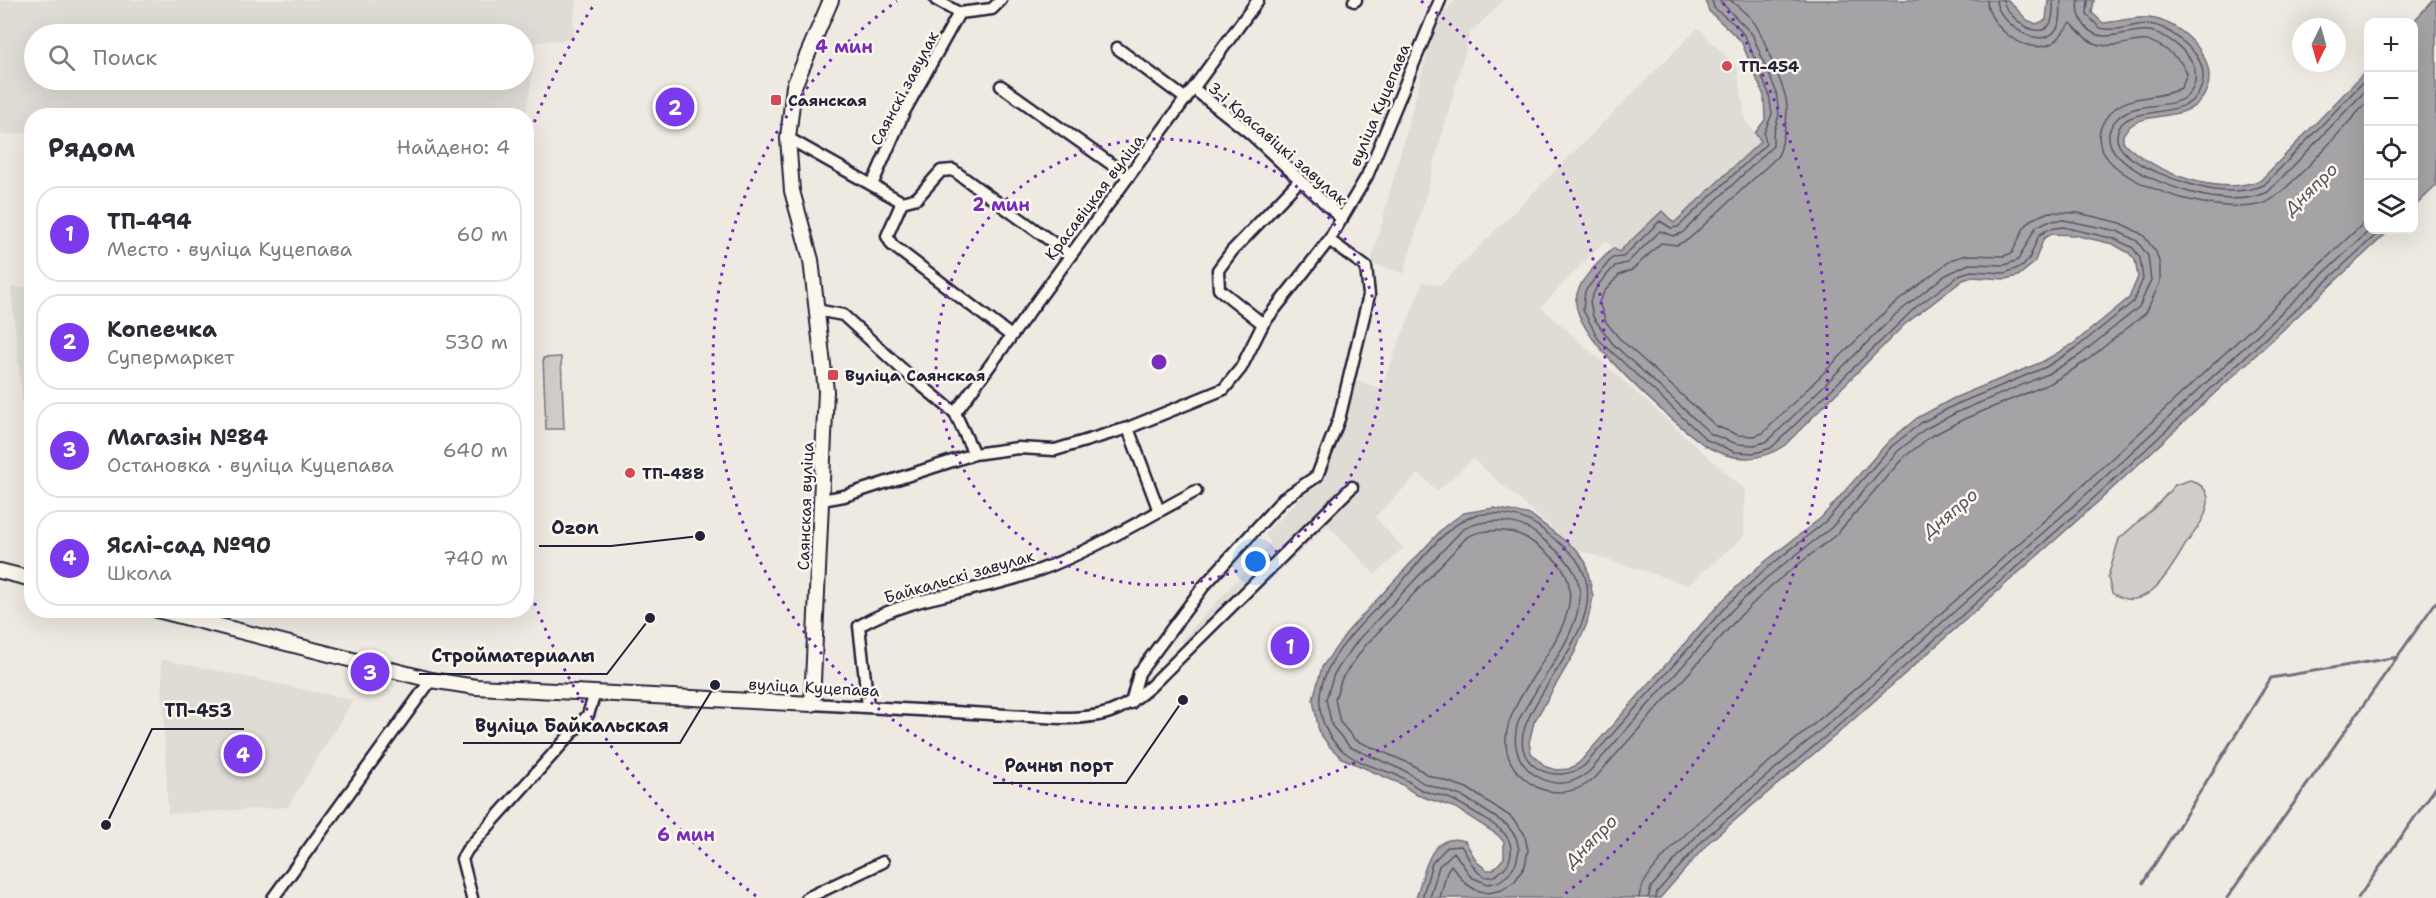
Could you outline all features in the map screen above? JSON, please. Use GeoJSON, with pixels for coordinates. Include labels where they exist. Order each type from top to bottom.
{"type":"FeatureCollection","features":[{"type":"Feature","properties":{"kind":"main road","name":"Саянская вуліца"},"geometry":{"type":"LineString","coordinates":[[812,704],[826,391],[810,260],[792,191],[788,138],[794,86],[831,0]]}},
{"type":"Feature","properties":{"kind":"main road"},"geometry":{"type":"LineString","coordinates":[[0,571],[24,577]]}},
{"type":"Feature","properties":{"kind":"main road","name":"вуліца Куцепава"},"geometry":{"type":"LineString","coordinates":[[188,618],[431,680],[476,687],[812,704]]}},
{"type":"Feature","properties":{"kind":"street"},"geometry":{"type":"LineString","coordinates":[[936,0],[959,13],[992,9],[1001,0]]}},
{"type":"Feature","properties":{"kind":"street","name":"вуліца Куцепава"},"geometry":{"type":"LineString","coordinates":[[822,500],[844,496],[974,454],[1018,448],[1055,450],[1128,428],[1224,389],[1241,368],[1263,324],[1329,240],[1368,176],[1440,0]]}},
{"type":"Feature","properties":{"kind":"street","name":"Красавіцкая вуліца"},"geometry":{"type":"LineString","coordinates":[[955,412],[1194,89],[1256,1]]}},
{"type":"Feature","properties":{"kind":"street","name":"Саянскі завулак"},"geometry":{"type":"LineString","coordinates":[[872,185],[904,112],[959,13]]}},
{"type":"Feature","properties":{"kind":"street","name":"3-і Красавіцкі завулак"},"geometry":{"type":"LineString","coordinates":[[1118,48],[1186,99]]}},
{"type":"Feature","properties":{"kind":"street"},"geometry":{"type":"LineString","coordinates":[[1001,86],[1128,176]]}},
{"type":"Feature","properties":{"kind":"street","name":"3-і Красавіцкі завулак"},"geometry":{"type":"LineString","coordinates":[[1194,89],[1250,133],[1299,182],[1342,219]]}},
{"type":"Feature","properties":{"kind":"street"},"geometry":{"type":"LineString","coordinates":[[788,138],[902,202],[917,198],[941,171],[953,170],[1070,255]]}},
{"type":"Feature","properties":{"kind":"street"},"geometry":{"type":"LineString","coordinates":[[1263,324],[1219,289],[1218,270],[1232,251],[1299,182]]}},
{"type":"Feature","properties":{"kind":"street"},"geometry":{"type":"LineString","coordinates":[[902,202],[887,236],[892,244],[1010,335]]}},
{"type":"Feature","properties":{"kind":"street"},"geometry":{"type":"LineString","coordinates":[[1131,703],[1139,673],[1203,587],[1282,499],[1317,476],[1339,419],[1369,295],[1366,267],[1329,240]]}},
{"type":"Feature","properties":{"kind":"street"},"geometry":{"type":"LineString","coordinates":[[816,310],[843,315],[903,370],[955,412],[974,454]]}},
{"type":"Feature","properties":{"kind":"street"},"geometry":{"type":"LineString","coordinates":[[1128,428],[1159,511]]}},
{"type":"Feature","properties":{"kind":"street","name":"вуліца Куцепава"},"geometry":{"type":"LineString","coordinates":[[812,704],[1078,718],[1108,714],[1131,703],[1168,670],[1352,487]]}},
{"type":"Feature","properties":{"kind":"street","name":"Байкальскі завулак"},"geometry":{"type":"LineString","coordinates":[[868,706],[859,626],[885,612],[944,593],[1016,578],[1086,550],[1196,491]]}},
{"type":"Feature","properties":{"kind":"street"},"geometry":{"type":"LineString","coordinates":[[273,898],[431,680]]}},
{"type":"Feature","properties":{"kind":"street"},"geometry":{"type":"LineString","coordinates":[[472,898],[462,859],[466,850],[588,715],[595,693]]}},
{"type":"Feature","properties":{"kind":"street"},"geometry":{"type":"LineString","coordinates":[[807,898],[883,862]]}},
{"type":"Feature","properties":{"kind":"shaded area"},"geometry":{"type":"Polygon","coordinates":[[[0,0],[577,0],[573,21],[574,39],[537,42],[534,62],[534,24],[24,24],[24,90],[530,90],[527,108],[24,108],[24,133],[0,135],[0,0]]]}},
{"type":"Feature","properties":{"kind":"shaded area"},"geometry":{"type":"Polygon","coordinates":[[[1456,0],[1504,0],[1470,33],[1404,274],[1371,263],[1436,21],[1456,0]]]}},
{"type":"Feature","properties":{"kind":"shaded area"},"geometry":{"type":"Polygon","coordinates":[[[1698,28],[1737,68],[1746,122],[1761,141],[1674,223],[1661,211],[1618,253],[1605,240],[1541,307],[1745,490],[1744,536],[1688,585],[1577,550],[1473,459],[1437,491],[1419,473],[1375,517],[1403,548],[1375,575],[1328,525],[1194,653],[1181,641],[1271,543],[1265,534],[1329,469],[1352,380],[1381,388],[1423,282],[1441,285],[1698,28]]]}},
{"type":"Feature","properties":{"kind":"shaded area"},"geometry":{"type":"Polygon","coordinates":[[[24,287],[24,418],[11,288],[24,287]]]}},
{"type":"Feature","properties":{"kind":"shaded area"},"geometry":{"type":"Polygon","coordinates":[[[561,357],[564,429],[546,429],[543,358],[561,357]]]}},
{"type":"Feature","properties":{"kind":"shaded area"},"geometry":{"type":"Polygon","coordinates":[[[2190,480],[2204,489],[2208,505],[2201,523],[2173,565],[2156,587],[2147,594],[2136,599],[2125,599],[2112,593],[2108,577],[2119,539],[2155,507],[2175,485],[2190,480]]]}},
{"type":"Feature","properties":{"kind":"shaded area"},"geometry":{"type":"Polygon","coordinates":[[[161,659],[353,700],[288,807],[168,814],[161,659]]]}},
{"type":"Feature","properties":{"kind":"water","name":"Дняпро"},"geometry":{"type":"Polygon","coordinates":[[[1705,0],[2008,0],[2027,20],[2036,24],[2046,20],[2048,0],[2094,0],[2092,13],[2103,23],[2138,18],[2162,21],[2186,35],[2197,46],[2208,71],[2208,84],[2203,97],[2195,106],[2185,111],[2139,121],[2130,126],[2123,135],[2123,142],[2136,153],[2169,172],[2207,184],[2226,186],[2244,185],[2261,180],[2364,73],[2364,234],[2386,234],[2100,500],[1836,735],[1709,842],[1660,898],[1416,898],[1430,856],[1443,842],[1453,839],[1465,841],[1477,862],[1487,870],[1493,870],[1504,858],[1504,842],[1498,835],[1456,808],[1417,795],[1401,784],[1342,758],[1319,732],[1313,699],[1322,667],[1348,631],[1445,526],[1464,513],[1494,508],[1531,515],[1577,550],[1586,563],[1593,597],[1587,623],[1575,652],[1534,722],[1529,743],[1531,753],[1546,767],[1557,770],[1569,769],[1579,763],[1722,601],[1757,568],[1821,518],[1888,442],[1917,418],[1954,398],[2042,362],[2073,344],[2129,298],[2138,277],[2135,260],[2129,253],[2113,244],[2074,235],[2052,234],[2044,238],[2034,263],[2018,276],[2006,279],[1972,277],[1963,280],[1904,325],[1785,445],[1765,455],[1744,458],[1724,454],[1704,445],[1649,399],[1607,356],[1590,335],[1579,315],[1576,299],[1585,278],[1613,248],[1619,252],[1662,211],[1674,223],[1761,141],[1755,133],[1765,120],[1764,96],[1741,41],[1709,11],[1705,0]]]}},
{"type":"Feature","properties":{"kind":"water"},"geometry":{"type":"Polygon","coordinates":[[[2433,0],[2436,0],[2436,186],[2418,203],[2418,18],[2433,0]]]}},
{"type":"Feature","properties":{"kind":"waterway"},"geometry":{"type":"LineString","coordinates":[[2227,898],[2436,602]]}},
{"type":"Feature","properties":{"kind":"waterway"},"geometry":{"type":"LineString","coordinates":[[2143,883],[2271,678],[2398,657]]}},
{"type":"Feature","properties":{"kind":"waterway"},"geometry":{"type":"LineString","coordinates":[[2358,898],[2436,787]]}},
{"type":"Feature","properties":{"kind":"place","name":"ТП-454"},"geometry":{"type":"Point","coordinates":[1727,66]}},
{"type":"Feature","properties":{"kind":"place","name":"Саянская"},"geometry":{"type":"Point","coordinates":[776,100]}},
{"type":"Feature","properties":{"kind":"place","name":"Копеечка"},"geometry":{"type":"Point","coordinates":[675,107]}},
{"type":"Feature","properties":{"kind":"place","name":"Вуліца Саянская"},"geometry":{"type":"Point","coordinates":[833,375]}},
{"type":"Feature","properties":{"kind":"place","name":"ТП-488"},"geometry":{"type":"Point","coordinates":[630,473]}},
{"type":"Feature","properties":{"kind":"place","name":"Ozon"},"geometry":{"type":"Point","coordinates":[700,536]}},
{"type":"Feature","properties":{"kind":"place","name":"Стройматериалы"},"geometry":{"type":"Point","coordinates":[650,618]}},
{"type":"Feature","properties":{"kind":"place","name":"ТП-494"},"geometry":{"type":"Point","coordinates":[1290,646]}},
{"type":"Feature","properties":{"kind":"place","name":"Магазін №84"},"geometry":{"type":"Point","coordinates":[370,672]}},
{"type":"Feature","properties":{"kind":"place","name":"Вуліца Байкальская"},"geometry":{"type":"Point","coordinates":[715,685]}},
{"type":"Feature","properties":{"kind":"place","name":"Рачны порт"},"geometry":{"type":"Point","coordinates":[1183,700]}},
{"type":"Feature","properties":{"kind":"place","name":"Яслі-сад №90"},"geometry":{"type":"Point","coordinates":[243,754]}},
{"type":"Feature","properties":{"kind":"place","name":"ТП-453"},"geometry":{"type":"Point","coordinates":[106,825]}}]}
